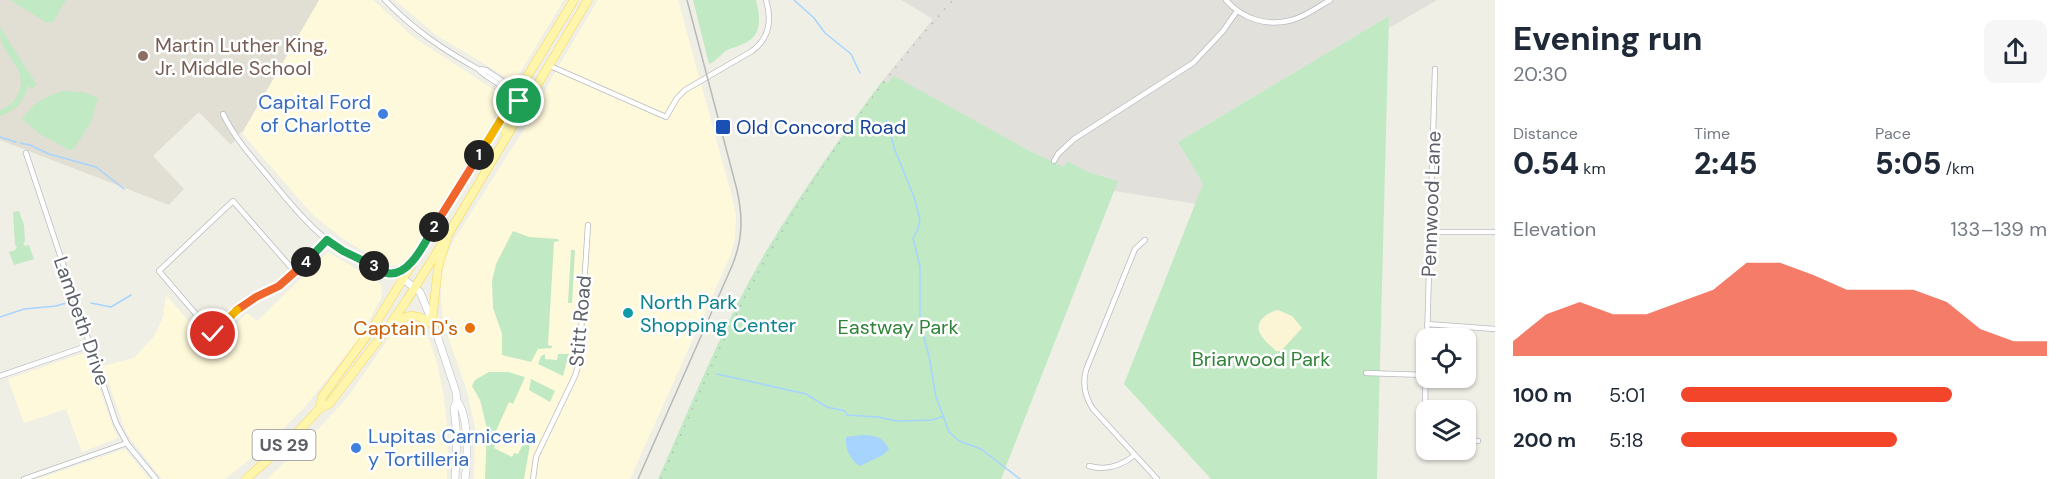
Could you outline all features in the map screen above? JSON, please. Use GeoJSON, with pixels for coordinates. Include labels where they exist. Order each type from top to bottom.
{"type":"FeatureCollection","features":[{"type":"Feature","properties":{"kind":"main road","name":"US 29"},"geometry":{"type":"LineString","coordinates":[[320,408],[322,397],[366,338],[574,0]]}},
{"type":"Feature","properties":{"kind":"main road","name":"US 29"},"geometry":{"type":"LineString","coordinates":[[246,479],[293,437],[320,408],[329,404],[389,326],[448,233],[588,0]]}},
{"type":"Feature","properties":{"kind":"main road"},"geometry":{"type":"LineString","coordinates":[[499,149],[512,113],[519,101],[518,92]]}},
{"type":"Feature","properties":{"kind":"main road"},"geometry":{"type":"LineString","coordinates":[[433,324],[438,268],[448,233]]}},
{"type":"Feature","properties":{"kind":"main road"},"geometry":{"type":"LineString","coordinates":[[393,295],[392,283],[386,273],[397,272],[414,261]]}},
{"type":"Feature","properties":{"kind":"main road"},"geometry":{"type":"LineString","coordinates":[[403,279],[422,295],[450,372],[457,401],[462,407],[466,437],[465,479]]}},
{"type":"Feature","properties":{"kind":"main road"},"geometry":{"type":"LineString","coordinates":[[389,326],[404,316],[411,315],[422,317],[433,324]]}},
{"type":"Feature","properties":{"kind":"main road"},"geometry":{"type":"LineString","coordinates":[[455,479],[457,457],[454,408],[457,401]]}},
{"type":"Feature","properties":{"kind":"street"},"geometry":{"type":"LineString","coordinates":[[385,0],[431,42],[478,69],[483,75],[506,90],[511,102]]}},
{"type":"Feature","properties":{"kind":"street"},"geometry":{"type":"LineString","coordinates":[[548,65],[666,117],[677,98],[685,90],[752,51],[761,43],[770,21],[766,0]]}},
{"type":"Feature","properties":{"kind":"street"},"geometry":{"type":"LineString","coordinates":[[1226,0],[1237,11],[1258,21],[1279,23],[1294,20],[1330,0]]}},
{"type":"Feature","properties":{"kind":"street"},"geometry":{"type":"LineString","coordinates":[[1054,161],[1058,154],[1074,140],[1192,63],[1223,31],[1237,11]]}},
{"type":"Feature","properties":{"kind":"street"},"geometry":{"type":"LineString","coordinates":[[478,69],[486,70],[518,92]]}},
{"type":"Feature","properties":{"kind":"street","name":"Pennwood Lane"},"geometry":{"type":"LineString","coordinates":[[1427,328],[1435,69]]}},
{"type":"Feature","properties":{"kind":"street"},"geometry":{"type":"LineString","coordinates":[[223,114],[239,141],[269,178],[327,240],[386,273]]}},
{"type":"Feature","properties":{"kind":"street","name":"Lambeth Drive"},"geometry":{"type":"LineString","coordinates":[[26,153],[117,423],[127,443],[156,479]]}},
{"type":"Feature","properties":{"kind":"street"},"geometry":{"type":"LineString","coordinates":[[295,272],[233,201],[159,271],[213,334],[243,304],[279,286],[295,272],[327,240]]}},
{"type":"Feature","properties":{"kind":"street","name":"Stitt Road"},"geometry":{"type":"LineString","coordinates":[[533,479],[536,457],[579,363],[588,225]]}},
{"type":"Feature","properties":{"kind":"street"},"geometry":{"type":"LineString","coordinates":[[1430,231],[1495,232]]}},
{"type":"Feature","properties":{"kind":"street"},"geometry":{"type":"LineString","coordinates":[[1145,240],[1135,249],[1086,370],[1084,384],[1087,397],[1094,409],[1157,479]]}},
{"type":"Feature","properties":{"kind":"street"},"geometry":{"type":"LineString","coordinates":[[1427,324],[1495,329]]}},
{"type":"Feature","properties":{"kind":"street"},"geometry":{"type":"LineString","coordinates":[[0,376],[90,345]]}},
{"type":"Feature","properties":{"kind":"street"},"geometry":{"type":"LineString","coordinates":[[1366,373],[1416,375]]}},
{"type":"Feature","properties":{"kind":"street"},"geometry":{"type":"LineString","coordinates":[[24,479],[127,443]]}},
{"type":"Feature","properties":{"kind":"street"},"geometry":{"type":"LineString","coordinates":[[1089,466],[1115,467],[1135,455]]}},
{"type":"Feature","properties":{"kind":"shaded area","name":"Martin Luther King, Jr. Middle School"},"geometry":{"type":"Polygon","coordinates":[[[0,0],[319,0],[242,133],[231,145],[199,112],[153,156],[184,189],[169,205],[0,140],[0,0]]]}},
{"type":"Feature","properties":{"kind":"shaded area"},"geometry":{"type":"Polygon","coordinates":[[[319,0],[373,0],[413,37],[502,95],[505,100],[405,264],[389,266],[343,239],[312,214],[242,133],[319,0]]]}},
{"type":"Feature","properties":{"kind":"shaded area"},"geometry":{"type":"Polygon","coordinates":[[[395,0],[564,0],[518,76],[508,78],[436,35],[395,0]]]}},
{"type":"Feature","properties":{"kind":"shaded area"},"geometry":{"type":"Polygon","coordinates":[[[598,0],[678,0],[732,197],[736,217],[731,254],[630,479],[474,479],[475,427],[467,391],[443,322],[441,280],[445,258],[536,110],[551,79],[598,0]]]}},
{"type":"Feature","properties":{"kind":"shaded area"},"geometry":{"type":"Polygon","coordinates":[[[901,0],[1437,0],[1389,28],[1389,16],[1178,142],[1203,184],[1197,204],[1114,191],[883,80],[933,19],[901,0]]]}},
{"type":"Feature","properties":{"kind":"shaded area"},"geometry":{"type":"Polygon","coordinates":[[[328,252],[381,284],[382,297],[358,340],[304,408],[259,452],[225,479],[162,479],[125,430],[103,366],[134,358],[155,335],[163,317],[166,295],[212,348],[247,313],[257,321],[328,252]]]}},
{"type":"Feature","properties":{"kind":"shaded area"},"geometry":{"type":"Polygon","coordinates":[[[401,321],[424,323],[437,363],[448,432],[447,479],[267,479],[347,398],[401,321]]]}},
{"type":"Feature","properties":{"kind":"shaded area"},"geometry":{"type":"Polygon","coordinates":[[[87,352],[118,438],[82,452],[66,409],[24,423],[8,379],[87,352]]]}},
{"type":"Feature","properties":{"kind":"shaded area"},"geometry":{"type":"Polygon","coordinates":[[[125,449],[149,479],[37,479],[125,449]]]}},
{"type":"Feature","properties":{"kind":"green space"},"geometry":{"type":"Polygon","coordinates":[[[10,0],[66,0],[53,22],[47,23],[10,0]]]}},
{"type":"Feature","properties":{"kind":"green space"},"geometry":{"type":"Polygon","coordinates":[[[693,0],[756,0],[759,24],[755,35],[751,40],[727,50],[709,64],[693,0]]]}},
{"type":"Feature","properties":{"kind":"green space","name":"Briarwood Park"},"geometry":{"type":"Polygon","coordinates":[[[1389,16],[1377,479],[1211,479],[1124,384],[1203,184],[1178,142],[1389,16]]]}},
{"type":"Feature","properties":{"kind":"green space"},"geometry":{"type":"Polygon","coordinates":[[[0,27],[37,85],[31,89],[28,85],[18,105],[0,116],[0,110],[10,104],[18,94],[21,79],[1,41],[0,27]]]}},
{"type":"Feature","properties":{"kind":"green space","name":"Eastway Park"},"geometry":{"type":"Polygon","coordinates":[[[894,76],[1026,149],[1064,167],[1067,161],[1090,173],[1118,181],[1001,479],[658,479],[722,336],[765,253],[852,122],[883,80],[888,83],[894,76]]]}},
{"type":"Feature","properties":{"kind":"green space"},"geometry":{"type":"Polygon","coordinates":[[[63,91],[83,92],[98,98],[91,122],[74,149],[69,150],[40,134],[22,119],[40,101],[63,91]]]}},
{"type":"Feature","properties":{"kind":"green space"},"geometry":{"type":"Polygon","coordinates":[[[19,211],[24,225],[25,242],[23,243],[25,246],[29,245],[34,259],[14,265],[9,252],[17,247],[13,212],[19,211]]]}},
{"type":"Feature","properties":{"kind":"green space"},"geometry":{"type":"Polygon","coordinates":[[[513,231],[529,237],[558,239],[559,241],[554,242],[548,345],[552,348],[538,349],[531,362],[502,355],[502,334],[493,308],[492,281],[496,264],[513,231]]]}},
{"type":"Feature","properties":{"kind":"green space"},"geometry":{"type":"Polygon","coordinates":[[[571,250],[575,250],[572,303],[568,303],[571,250]]]}},
{"type":"Feature","properties":{"kind":"green space"},"geometry":{"type":"Polygon","coordinates":[[[545,354],[545,359],[557,360],[558,354],[569,354],[563,376],[538,364],[541,356],[545,354]]]}},
{"type":"Feature","properties":{"kind":"green space"},"geometry":{"type":"Polygon","coordinates":[[[489,372],[508,372],[525,377],[513,404],[509,402],[491,442],[496,444],[494,448],[512,457],[514,453],[518,454],[524,442],[530,445],[524,479],[485,479],[487,429],[480,400],[472,386],[475,380],[489,372]]]}},
{"type":"Feature","properties":{"kind":"green space"},"geometry":{"type":"Polygon","coordinates":[[[531,379],[555,391],[550,402],[529,390],[531,379]]]}},
{"type":"Feature","properties":{"kind":"sand"},"geometry":{"type":"Polygon","coordinates":[[[1278,310],[1292,316],[1302,328],[1281,351],[1276,351],[1266,342],[1259,331],[1261,320],[1271,312],[1278,310]]]}},
{"type":"Feature","properties":{"kind":"water"},"geometry":{"type":"Polygon","coordinates":[[[862,435],[884,441],[889,449],[883,455],[860,466],[849,454],[846,437],[862,435]]]}},
{"type":"Feature","properties":{"kind":"waterway"},"geometry":{"type":"LineString","coordinates":[[794,0],[814,18],[825,33],[851,54],[860,73]]}},
{"type":"Feature","properties":{"kind":"waterway"},"geometry":{"type":"LineString","coordinates":[[886,120],[920,219],[913,238],[920,267],[920,322],[936,397],[949,432],[959,441],[981,449],[1020,479]]}},
{"type":"Feature","properties":{"kind":"waterway"},"geometry":{"type":"LineString","coordinates":[[0,137],[16,142]]}},
{"type":"Feature","properties":{"kind":"waterway"},"geometry":{"type":"LineString","coordinates":[[20,143],[96,167],[124,189]]}},
{"type":"Feature","properties":{"kind":"waterway"},"geometry":{"type":"LineString","coordinates":[[91,303],[111,307],[131,295]]}},
{"type":"Feature","properties":{"kind":"waterway"},"geometry":{"type":"LineString","coordinates":[[0,317],[24,309],[66,303]]}},
{"type":"Feature","properties":{"kind":"waterway"},"geometry":{"type":"LineString","coordinates":[[717,374],[806,394],[827,407],[845,411],[847,415],[897,421],[932,420],[944,416]]}},
{"type":"Feature","properties":{"kind":"tram line"},"geometry":{"type":"LineString","coordinates":[[638,479],[732,266],[740,237],[741,219],[737,190],[687,0]]}},
{"type":"Feature","properties":{"kind":"railway"},"geometry":{"type":"LineString","coordinates":[[661,479],[741,306],[791,217],[833,152],[879,89],[953,0]]}},
{"type":"Feature","properties":{"kind":"place","name":"Martin Luther King, Jr. Middle School"},"geometry":{"type":"Point","coordinates":[143,56]}},
{"type":"Feature","properties":{"kind":"place","name":"Capital Ford of Charlotte"},"geometry":{"type":"Point","coordinates":[383,114]}},
{"type":"Feature","properties":{"kind":"place","name":"Old Concord Road"},"geometry":{"type":"Point","coordinates":[723,127]}},
{"type":"Feature","properties":{"kind":"place","name":"North Park Shopping Center"},"geometry":{"type":"Point","coordinates":[628,313]}},
{"type":"Feature","properties":{"kind":"place","name":"Captain D's"},"geometry":{"type":"Point","coordinates":[470,328]}},
{"type":"Feature","properties":{"kind":"place","name":"Lupitas Carniceria y Tortilleria"},"geometry":{"type":"Point","coordinates":[356,448]}},
{"type":"Feature","properties":{"kind":"route"},"geometry":{"type":"LineString","coordinates":[[213,334],[243,304],[279,286],[327,240],[386,273],[397,272],[414,261],[518,92],[519,101]]}}]}
